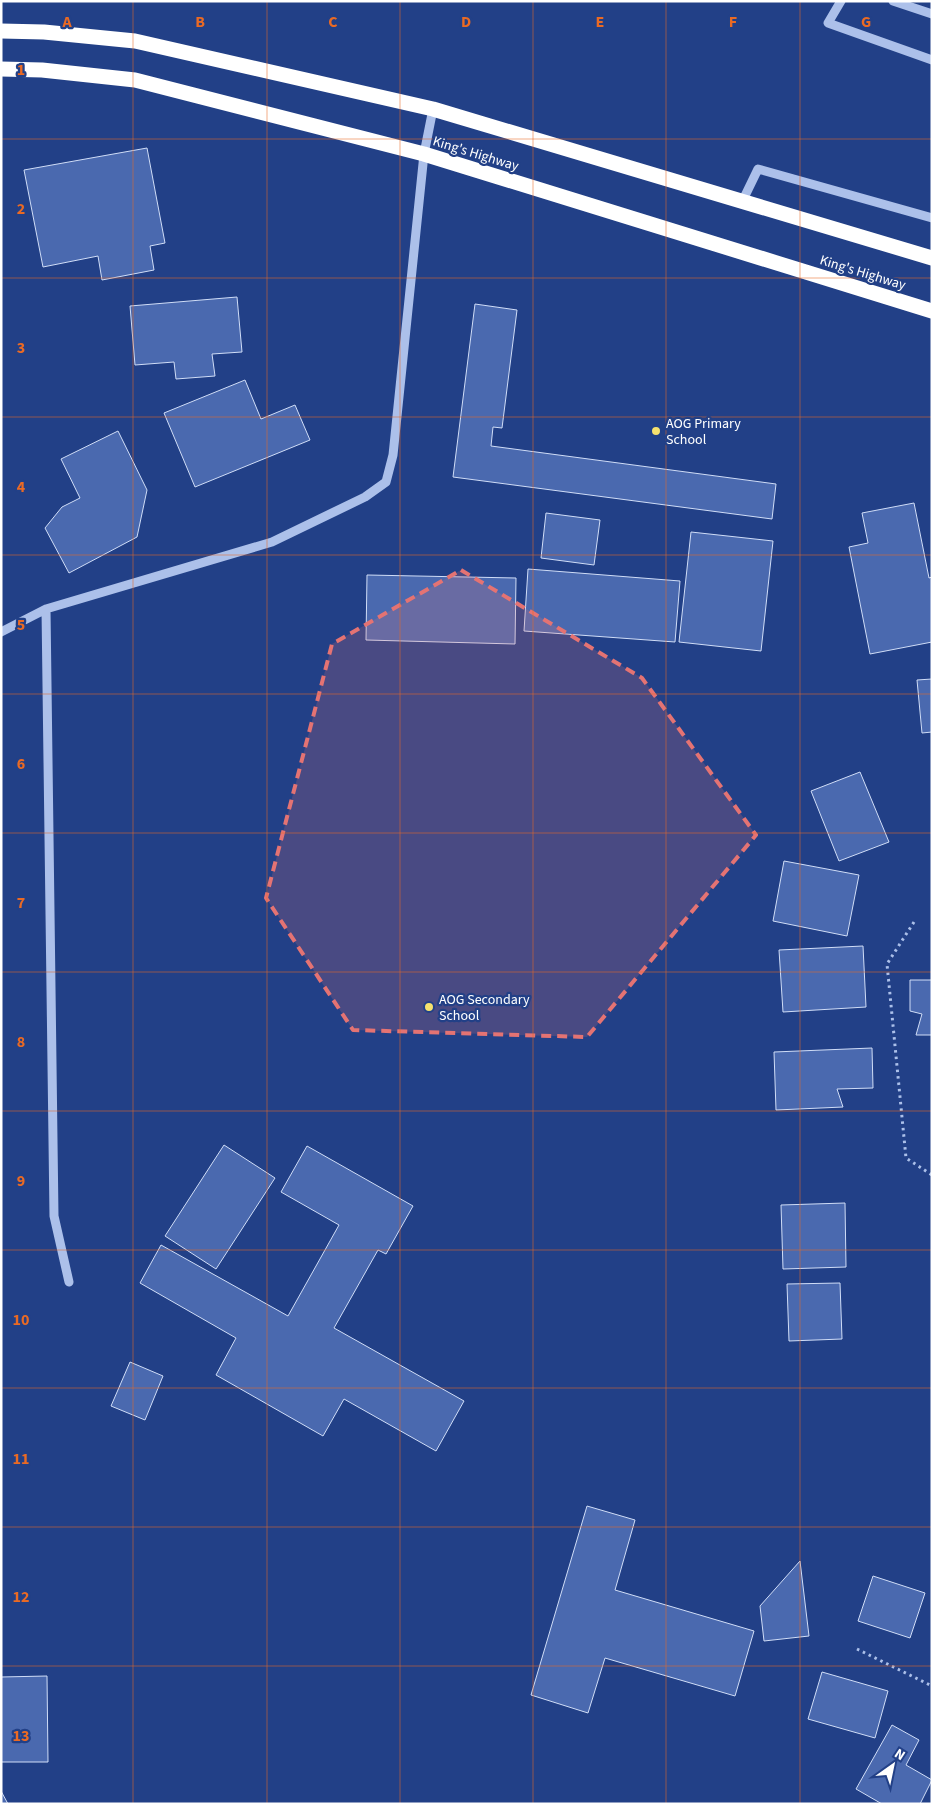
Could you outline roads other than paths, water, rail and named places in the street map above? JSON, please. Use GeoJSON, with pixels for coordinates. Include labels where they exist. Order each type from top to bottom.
{"type":"FeatureCollection","features":[{"type":"Feature","properties":{"kind":"highway"},"geometry":{"type":"LineString","coordinates":[[1,31],[44,32],[135,41],[433,109],[932,258]]}},
{"type":"Feature","properties":{"kind":"highway","name":"King's Highway"},"geometry":{"type":"LineString","coordinates":[[1,69],[42,70],[135,80],[424,154],[932,311]]}},
{"type":"Feature","properties":{"kind":"street"},"geometry":{"type":"LineString","coordinates":[[841,1],[828,23],[932,60]]}},
{"type":"Feature","properties":{"kind":"street"},"geometry":{"type":"LineString","coordinates":[[892,1],[932,14]]}},
{"type":"Feature","properties":{"kind":"street"},"geometry":{"type":"LineString","coordinates":[[1,632],[46,609],[272,542],[365,496],[386,482],[393,455],[424,154],[433,109]]}},
{"type":"Feature","properties":{"kind":"street"},"geometry":{"type":"LineString","coordinates":[[742,202],[758,169],[932,218]]}},
{"type":"Feature","properties":{"kind":"street"},"geometry":{"type":"LineString","coordinates":[[46,609],[54,1216],[69,1282]]}},
{"type":"Feature","properties":{"kind":"place","name":"AOG Primary School"},"geometry":{"type":"Point","coordinates":[656,431]}},
{"type":"Feature","properties":{"kind":"place","name":"AOG Secondary School"},"geometry":{"type":"Point","coordinates":[429,1007]}}]}
